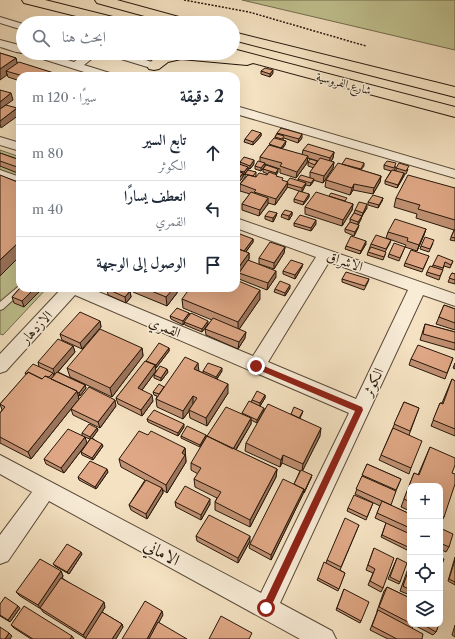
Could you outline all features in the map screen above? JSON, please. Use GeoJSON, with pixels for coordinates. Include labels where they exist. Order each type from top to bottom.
{"type":"FeatureCollection","features":[{"type":"Feature","properties":{"kind":"highway"},"geometry":{"type":"LineString","coordinates":[[29,0],[92,16]]}},
{"type":"Feature","properties":{"kind":"highway"},"geometry":{"type":"LineString","coordinates":[[102,0],[160,16]]}},
{"type":"Feature","properties":{"kind":"highway","name":"شارع الفروسية"},"geometry":{"type":"LineString","coordinates":[[240,38],[455,92]]}},
{"type":"Feature","properties":{"kind":"highway","name":"شارع الفروسية"},"geometry":{"type":"LineString","coordinates":[[240,55],[455,112]]}},
{"type":"Feature","properties":{"kind":"highway"},"geometry":{"type":"LineString","coordinates":[[157,63],[164,60]]}},
{"type":"Feature","properties":{"kind":"highway"},"geometry":{"type":"LineString","coordinates":[[236,60],[272,64]]}},
{"type":"Feature","properties":{"kind":"street"},"geometry":{"type":"LineString","coordinates":[[0,20],[16,25]]}},
{"type":"Feature","properties":{"kind":"street"},"geometry":{"type":"LineString","coordinates":[[0,43],[16,48]]}},
{"type":"Feature","properties":{"kind":"street"},"geometry":{"type":"LineString","coordinates":[[56,60],[95,72]]}},
{"type":"Feature","properties":{"kind":"street"},"geometry":{"type":"LineString","coordinates":[[75,66],[83,60]]}},
{"type":"Feature","properties":{"kind":"street"},"geometry":{"type":"LineString","coordinates":[[144,60],[157,63]]}},
{"type":"Feature","properties":{"kind":"street"},"geometry":{"type":"LineString","coordinates":[[147,72],[157,63]]}},
{"type":"Feature","properties":{"kind":"street"},"geometry":{"type":"LineString","coordinates":[[240,111],[455,174]]}},
{"type":"Feature","properties":{"kind":"street"},"geometry":{"type":"LineString","coordinates":[[0,140],[16,146]]}},
{"type":"Feature","properties":{"kind":"street","name":"الاشراق"},"geometry":{"type":"LineString","coordinates":[[240,224],[455,300]]}},
{"type":"Feature","properties":{"kind":"street"},"geometry":{"type":"LineString","coordinates":[[256,366],[325,254]]}},
{"type":"Feature","properties":{"kind":"street","name":"الكوثر"},"geometry":{"type":"LineString","coordinates":[[266,608],[418,287]]}},
{"type":"Feature","properties":{"kind":"street","name":"الازدهار"},"geometry":{"type":"LineString","coordinates":[[3,359],[69,292]]}},
{"type":"Feature","properties":{"kind":"street","name":"القمري"},"geometry":{"type":"LineString","coordinates":[[82,292],[360,410]]}},
{"type":"Feature","properties":{"kind":"street","name":"الاماني"},"geometry":{"type":"LineString","coordinates":[[0,464],[324,639]]}},
{"type":"Feature","properties":{"kind":"street"},"geometry":{"type":"LineString","coordinates":[[0,553],[46,490]]}},
{"type":"Feature","properties":{"kind":"lane"},"geometry":{"type":"LineString","coordinates":[[0,172],[16,178]]}},
{"type":"Feature","properties":{"kind":"lane"},"geometry":{"type":"LineString","coordinates":[[0,307],[17,292]]}},
{"type":"Feature","properties":{"kind":"path"},"geometry":{"type":"LineString","coordinates":[[184,0],[249,12],[366,46]]}},
{"type":"Feature","properties":{"kind":"green space"},"geometry":{"type":"Polygon","coordinates":[[[242,0],[455,0],[455,50],[242,0]]]}},
{"type":"Feature","properties":{"kind":"green space"},"geometry":{"type":"Polygon","coordinates":[[[0,150],[16,156],[16,292],[43,292],[3,335],[0,334],[0,150]]]}},
{"type":"Feature","properties":{"kind":"building"},"geometry":{"type":"Polygon","coordinates":[[[0,53],[16,58],[0,69],[0,53]]]}},
{"type":"Feature","properties":{"kind":"building"},"geometry":{"type":"Polygon","coordinates":[[[19,62],[51,72],[16,72],[16,74],[6,71],[19,62]]]}},
{"type":"Feature","properties":{"kind":"building"},"geometry":{"type":"Polygon","coordinates":[[[265,68],[273,70],[270,74],[261,71],[265,68]]]}},
{"type":"Feature","properties":{"kind":"building"},"geometry":{"type":"Polygon","coordinates":[[[0,90],[11,93],[0,102],[0,90]]]}},
{"type":"Feature","properties":{"kind":"building"},"geometry":{"type":"Polygon","coordinates":[[[6,105],[16,108],[0,121],[0,109],[6,105]]]}},
{"type":"Feature","properties":{"kind":"building"},"geometry":{"type":"Polygon","coordinates":[[[281,128],[302,134],[299,139],[277,133],[281,128]]]}},
{"type":"Feature","properties":{"kind":"building"},"geometry":{"type":"Polygon","coordinates":[[[252,130],[261,133],[253,142],[245,139],[252,130]]]}},
{"type":"Feature","properties":{"kind":"building"},"geometry":{"type":"Polygon","coordinates":[[[277,134],[284,136],[282,139],[275,137],[277,134]]]}},
{"type":"Feature","properties":{"kind":"building"},"geometry":{"type":"Polygon","coordinates":[[[274,138],[286,141],[281,148],[269,144],[274,138]]]}},
{"type":"Feature","properties":{"kind":"building"},"geometry":{"type":"Polygon","coordinates":[[[308,144],[334,152],[330,158],[303,150],[308,144]]]}},
{"type":"Feature","properties":{"kind":"building"},"geometry":{"type":"Polygon","coordinates":[[[269,145],[308,156],[297,172],[280,166],[282,163],[260,157],[269,145]]]}},
{"type":"Feature","properties":{"kind":"building"},"geometry":{"type":"Polygon","coordinates":[[[0,153],[16,159],[16,167],[0,161],[0,153]]]}},
{"type":"Feature","properties":{"kind":"building"},"geometry":{"type":"Polygon","coordinates":[[[244,157],[254,160],[250,166],[240,162],[244,157]]]}},
{"type":"Feature","properties":{"kind":"building"},"geometry":{"type":"Polygon","coordinates":[[[320,158],[334,162],[324,176],[310,172],[320,158]]]}},
{"type":"Feature","properties":{"kind":"building"},"geometry":{"type":"Polygon","coordinates":[[[346,158],[364,163],[361,169],[342,164],[346,158]]]}},
{"type":"Feature","properties":{"kind":"building"},"geometry":{"type":"Polygon","coordinates":[[[310,159],[317,161],[315,165],[308,162],[310,159]]]}},
{"type":"Feature","properties":{"kind":"building"},"geometry":{"type":"Polygon","coordinates":[[[258,161],[265,163],[261,168],[255,166],[258,161]]]}},
{"type":"Feature","properties":{"kind":"building"},"geometry":{"type":"Polygon","coordinates":[[[387,161],[396,163],[394,168],[384,165],[387,161]]]}},
{"type":"Feature","properties":{"kind":"building"},"geometry":{"type":"Polygon","coordinates":[[[338,163],[381,176],[374,188],[354,184],[352,188],[326,180],[338,163]]]}},
{"type":"Feature","properties":{"kind":"building"},"geometry":{"type":"Polygon","coordinates":[[[399,163],[409,166],[406,171],[396,168],[399,163]]]}},
{"type":"Feature","properties":{"kind":"building"},"geometry":{"type":"Polygon","coordinates":[[[240,164],[248,167],[244,172],[240,171],[240,164]]]}},
{"type":"Feature","properties":{"kind":"building"},"geometry":{"type":"Polygon","coordinates":[[[266,165],[278,169],[276,173],[263,169],[266,165]]]}},
{"type":"Feature","properties":{"kind":"building"},"geometry":{"type":"Polygon","coordinates":[[[248,170],[256,172],[253,176],[245,174],[248,170]]]}},
{"type":"Feature","properties":{"kind":"building"},"geometry":{"type":"Polygon","coordinates":[[[392,170],[404,173],[398,185],[385,181],[392,170]]]}},
{"type":"Feature","properties":{"kind":"building"},"geometry":{"type":"Polygon","coordinates":[[[269,172],[283,178],[282,180],[288,182],[276,199],[254,192],[256,190],[240,184],[248,175],[256,177],[259,173],[267,175],[269,172]]]}},
{"type":"Feature","properties":{"kind":"building"},"geometry":{"type":"Polygon","coordinates":[[[0,175],[16,181],[16,245],[0,260],[0,175]]]}},
{"type":"Feature","properties":{"kind":"building"},"geometry":{"type":"Polygon","coordinates":[[[301,175],[314,179],[311,183],[298,179],[301,175]]]}},
{"type":"Feature","properties":{"kind":"building"},"geometry":{"type":"Polygon","coordinates":[[[408,175],[455,188],[455,220],[418,209],[420,205],[396,198],[408,175]]]}},
{"type":"Feature","properties":{"kind":"building"},"geometry":{"type":"Polygon","coordinates":[[[290,178],[306,183],[302,188],[288,184],[287,182],[290,178]]]}},
{"type":"Feature","properties":{"kind":"building"},"geometry":{"type":"Polygon","coordinates":[[[299,191],[309,194],[304,202],[294,199],[299,191]]]}},
{"type":"Feature","properties":{"kind":"building"},"geometry":{"type":"Polygon","coordinates":[[[251,192],[268,198],[260,210],[242,204],[251,192]]]}},
{"type":"Feature","properties":{"kind":"building"},"geometry":{"type":"Polygon","coordinates":[[[316,192],[353,204],[343,220],[305,207],[316,192]]]}},
{"type":"Feature","properties":{"kind":"building"},"geometry":{"type":"Polygon","coordinates":[[[331,193],[347,198],[345,201],[329,196],[331,193]]]}},
{"type":"Feature","properties":{"kind":"building"},"geometry":{"type":"Polygon","coordinates":[[[373,195],[383,198],[379,205],[368,202],[373,195]]]}},
{"type":"Feature","properties":{"kind":"building"},"geometry":{"type":"Polygon","coordinates":[[[359,202],[367,204],[363,213],[355,210],[359,202]]]}},
{"type":"Feature","properties":{"kind":"building"},"geometry":{"type":"Polygon","coordinates":[[[285,210],[292,212],[289,216],[282,214],[285,210]]]}},
{"type":"Feature","properties":{"kind":"building"},"geometry":{"type":"Polygon","coordinates":[[[269,211],[277,213],[273,218],[265,216],[269,211]]]}},
{"type":"Feature","properties":{"kind":"building"},"geometry":{"type":"Polygon","coordinates":[[[354,213],[362,216],[358,222],[350,219],[354,213]]]}},
{"type":"Feature","properties":{"kind":"building"},"geometry":{"type":"Polygon","coordinates":[[[300,215],[316,220],[311,228],[294,223],[300,215]]]}},
{"type":"Feature","properties":{"kind":"building"},"geometry":{"type":"Polygon","coordinates":[[[395,219],[426,229],[419,245],[407,241],[408,238],[388,232],[395,219]]]}},
{"type":"Feature","properties":{"kind":"building"},"geometry":{"type":"Polygon","coordinates":[[[350,222],[359,225],[355,232],[345,229],[350,222]]]}},
{"type":"Feature","properties":{"kind":"building"},"geometry":{"type":"Polygon","coordinates":[[[455,229],[455,238],[451,237],[455,229]]]}},
{"type":"Feature","properties":{"kind":"building"},"geometry":{"type":"Polygon","coordinates":[[[240,234],[253,239],[244,251],[240,250],[240,234]]]}},
{"type":"Feature","properties":{"kind":"building"},"geometry":{"type":"Polygon","coordinates":[[[376,235],[391,240],[386,249],[371,244],[376,235]]]}},
{"type":"Feature","properties":{"kind":"building"},"geometry":{"type":"Polygon","coordinates":[[[351,236],[366,241],[361,251],[346,246],[351,236]]]}},
{"type":"Feature","properties":{"kind":"building"},"geometry":{"type":"Polygon","coordinates":[[[425,237],[434,240],[430,249],[421,246],[425,237]]]}},
{"type":"Feature","properties":{"kind":"building"},"geometry":{"type":"Polygon","coordinates":[[[270,242],[285,247],[274,263],[259,258],[270,242]]]}},
{"type":"Feature","properties":{"kind":"building"},"geometry":{"type":"Polygon","coordinates":[[[394,243],[405,247],[400,258],[389,254],[394,243]]]}},
{"type":"Feature","properties":{"kind":"building"},"geometry":{"type":"Polygon","coordinates":[[[371,247],[386,252],[384,257],[368,252],[371,247]]]}},
{"type":"Feature","properties":{"kind":"building"},"geometry":{"type":"Polygon","coordinates":[[[240,250],[249,253],[240,265],[240,250]]]}},
{"type":"Feature","properties":{"kind":"building"},"geometry":{"type":"Polygon","coordinates":[[[411,250],[429,256],[423,269],[405,263],[411,250]]]}},
{"type":"Feature","properties":{"kind":"building"},"geometry":{"type":"Polygon","coordinates":[[[438,255],[453,261],[451,265],[445,262],[443,268],[433,265],[438,255]]]}},
{"type":"Feature","properties":{"kind":"building"},"geometry":{"type":"Polygon","coordinates":[[[248,260],[276,271],[268,283],[240,273],[248,260]]]}},
{"type":"Feature","properties":{"kind":"building"},"geometry":{"type":"Polygon","coordinates":[[[291,260],[303,264],[295,275],[283,271],[291,260]]]}},
{"type":"Feature","properties":{"kind":"building"},"geometry":{"type":"Polygon","coordinates":[[[430,266],[443,270],[440,276],[427,272],[430,266]]]}},
{"type":"Feature","properties":{"kind":"building"},"geometry":{"type":"Polygon","coordinates":[[[346,272],[369,279],[365,286],[342,279],[346,272]]]}},
{"type":"Feature","properties":{"kind":"building"},"geometry":{"type":"Polygon","coordinates":[[[452,273],[455,274],[455,280],[449,278],[452,273]]]}},
{"type":"Feature","properties":{"kind":"building"},"geometry":{"type":"Polygon","coordinates":[[[280,281],[290,285],[285,293],[275,289],[280,281]]]}},
{"type":"Feature","properties":{"kind":"building"},"geometry":{"type":"Polygon","coordinates":[[[240,282],[260,290],[238,322],[182,299],[187,292],[240,292],[240,282]]]}},
{"type":"Feature","properties":{"kind":"building"},"geometry":{"type":"Polygon","coordinates":[[[16,292],[31,292],[22,301],[12,297],[16,292]]]}},
{"type":"Feature","properties":{"kind":"building"},"geometry":{"type":"Polygon","coordinates":[[[114,292],[129,292],[125,297],[114,292]]]}},
{"type":"Feature","properties":{"kind":"building"},"geometry":{"type":"Polygon","coordinates":[[[154,292],[170,292],[166,297],[154,292]]]}},
{"type":"Feature","properties":{"kind":"building"},"geometry":{"type":"Polygon","coordinates":[[[444,305],[455,309],[455,323],[439,317],[444,305]]]}},
{"type":"Feature","properties":{"kind":"building"},"geometry":{"type":"Polygon","coordinates":[[[177,308],[189,313],[183,321],[170,316],[177,308]]]}},
{"type":"Feature","properties":{"kind":"building"},"geometry":{"type":"Polygon","coordinates":[[[80,312],[100,321],[80,343],[60,334],[80,312]]]}},
{"type":"Feature","properties":{"kind":"building"},"geometry":{"type":"Polygon","coordinates":[[[191,313],[208,321],[202,329],[184,322],[191,313]]]}},
{"type":"Feature","properties":{"kind":"building"},"geometry":{"type":"Polygon","coordinates":[[[213,318],[246,332],[239,342],[205,329],[213,318]]]}},
{"type":"Feature","properties":{"kind":"building"},"geometry":{"type":"Polygon","coordinates":[[[425,324],[455,332],[455,343],[423,334],[425,324]]]}},
{"type":"Feature","properties":{"kind":"building"},"geometry":{"type":"Polygon","coordinates":[[[100,329],[142,348],[110,388],[67,368],[100,329]]]}},
{"type":"Feature","properties":{"kind":"building"},"geometry":{"type":"Polygon","coordinates":[[[58,339],[73,346],[53,369],[38,362],[58,339]]]}},
{"type":"Feature","properties":{"kind":"building"},"geometry":{"type":"Polygon","coordinates":[[[159,343],[169,348],[156,365],[146,361],[159,343]]]}},
{"type":"Feature","properties":{"kind":"building"},"geometry":{"type":"Polygon","coordinates":[[[418,345],[453,358],[447,373],[411,359],[418,345]]]}},
{"type":"Feature","properties":{"kind":"building"},"geometry":{"type":"Polygon","coordinates":[[[185,357],[198,363],[194,369],[228,384],[206,418],[189,410],[197,398],[193,396],[183,411],[156,399],[185,357]]]}},
{"type":"Feature","properties":{"kind":"building"},"geometry":{"type":"Polygon","coordinates":[[[145,361],[155,365],[138,388],[152,395],[141,410],[116,398],[145,361]]]}},
{"type":"Feature","properties":{"kind":"building"},"geometry":{"type":"Polygon","coordinates":[[[208,363],[222,368],[216,377],[203,371],[208,363]]]}},
{"type":"Feature","properties":{"kind":"building"},"geometry":{"type":"Polygon","coordinates":[[[33,364],[53,373],[49,377],[45,376],[42,379],[28,372],[27,374],[25,373],[33,364]]]}},
{"type":"Feature","properties":{"kind":"building"},"geometry":{"type":"Polygon","coordinates":[[[160,366],[167,369],[161,378],[154,375],[160,366]]]}},
{"type":"Feature","properties":{"kind":"building"},"geometry":{"type":"Polygon","coordinates":[[[28,372],[42,379],[45,376],[77,391],[28,452],[0,437],[0,413],[5,407],[0,404],[28,372]]]}},
{"type":"Feature","properties":{"kind":"building"},"geometry":{"type":"Polygon","coordinates":[[[57,372],[85,385],[79,393],[51,379],[57,372]]]}},
{"type":"Feature","properties":{"kind":"building"},"geometry":{"type":"Polygon","coordinates":[[[452,379],[455,381],[455,429],[433,420],[440,403],[443,404],[452,379]]]}},
{"type":"Feature","properties":{"kind":"building"},"geometry":{"type":"Polygon","coordinates":[[[159,384],[164,387],[159,394],[153,392],[159,384]]]}},
{"type":"Feature","properties":{"kind":"building"},"geometry":{"type":"Polygon","coordinates":[[[89,387],[115,400],[98,422],[71,409],[89,387]]]}},
{"type":"Feature","properties":{"kind":"building"},"geometry":{"type":"Polygon","coordinates":[[[257,391],[265,395],[260,403],[252,400],[257,391]]]}},
{"type":"Feature","properties":{"kind":"building"},"geometry":{"type":"Polygon","coordinates":[[[249,401],[264,408],[257,420],[242,413],[249,401]]]}},
{"type":"Feature","properties":{"kind":"building"},"geometry":{"type":"Polygon","coordinates":[[[404,402],[419,408],[410,431],[394,424],[404,402]]]}},
{"type":"Feature","properties":{"kind":"building"},"geometry":{"type":"Polygon","coordinates":[[[268,404],[321,428],[303,464],[283,455],[281,460],[246,443],[268,404]]]}},
{"type":"Feature","properties":{"kind":"building"},"geometry":{"type":"Polygon","coordinates":[[[226,407],[251,418],[233,449],[207,436],[226,407]]]}},
{"type":"Feature","properties":{"kind":"building"},"geometry":{"type":"Polygon","coordinates":[[[294,407],[303,411],[299,418],[291,414],[294,407]]]}},
{"type":"Feature","properties":{"kind":"building"},"geometry":{"type":"Polygon","coordinates":[[[154,410],[184,424],[178,433],[147,419],[154,410]]]}},
{"type":"Feature","properties":{"kind":"building"},"geometry":{"type":"Polygon","coordinates":[[[89,424],[97,428],[90,437],[82,433],[89,424]]]}},
{"type":"Feature","properties":{"kind":"building"},"geometry":{"type":"Polygon","coordinates":[[[187,426],[206,435],[200,445],[181,436],[187,426]]]}},
{"type":"Feature","properties":{"kind":"building"},"geometry":{"type":"Polygon","coordinates":[[[393,428],[422,441],[411,468],[381,455],[393,428]]]}},
{"type":"Feature","properties":{"kind":"building"},"geometry":{"type":"Polygon","coordinates":[[[68,429],[85,437],[61,468],[44,459],[68,429]]]}},
{"type":"Feature","properties":{"kind":"building"},"geometry":{"type":"Polygon","coordinates":[[[139,431],[148,435],[151,431],[185,448],[182,453],[185,455],[166,485],[119,459],[139,431]]]}},
{"type":"Feature","properties":{"kind":"building"},"geometry":{"type":"Polygon","coordinates":[[[207,436],[277,469],[250,520],[215,502],[221,492],[194,479],[201,468],[191,463],[207,436]]]}},
{"type":"Feature","properties":{"kind":"building"},"geometry":{"type":"Polygon","coordinates":[[[91,438],[102,444],[92,458],[81,452],[91,438]]]}},
{"type":"Feature","properties":{"kind":"building"},"geometry":{"type":"Polygon","coordinates":[[[430,447],[455,458],[455,465],[452,473],[455,474],[455,484],[444,517],[443,483],[410,483],[414,473],[419,475],[430,447]]]}},
{"type":"Feature","properties":{"kind":"building"},"geometry":{"type":"Polygon","coordinates":[[[90,461],[107,469],[95,487],[78,477],[90,461]]]}},
{"type":"Feature","properties":{"kind":"building"},"geometry":{"type":"Polygon","coordinates":[[[367,464],[401,479],[396,490],[362,475],[367,464]]]}},
{"type":"Feature","properties":{"kind":"building"},"geometry":{"type":"Polygon","coordinates":[[[301,470],[312,475],[305,490],[294,484],[301,470]]]}},
{"type":"Feature","properties":{"kind":"building"},"geometry":{"type":"Polygon","coordinates":[[[362,476],[396,491],[391,505],[356,489],[362,476]]]}},
{"type":"Feature","properties":{"kind":"building"},"geometry":{"type":"Polygon","coordinates":[[[283,479],[304,489],[271,555],[250,544],[283,479]]]}},
{"type":"Feature","properties":{"kind":"building"},"geometry":{"type":"Polygon","coordinates":[[[146,480],[162,488],[146,514],[129,505],[146,480]]]}},
{"type":"Feature","properties":{"kind":"building"},"geometry":{"type":"Polygon","coordinates":[[[185,486],[210,499],[201,515],[175,502],[185,486]]]}},
{"type":"Feature","properties":{"kind":"building"},"geometry":{"type":"Polygon","coordinates":[[[407,491],[407,500],[404,499],[407,491]]]}},
{"type":"Feature","properties":{"kind":"building"},"geometry":{"type":"Polygon","coordinates":[[[354,495],[373,503],[367,517],[348,508],[354,495]]]}},
{"type":"Feature","properties":{"kind":"building"},"geometry":{"type":"Polygon","coordinates":[[[382,501],[407,513],[407,527],[377,513],[382,501]]]}},
{"type":"Feature","properties":{"kind":"building"},"geometry":{"type":"Polygon","coordinates":[[[209,515],[250,536],[238,558],[196,536],[209,515]]]}},
{"type":"Feature","properties":{"kind":"building"},"geometry":{"type":"Polygon","coordinates":[[[345,518],[359,525],[341,567],[327,560],[345,518]]]}},
{"type":"Feature","properties":{"kind":"building"},"geometry":{"type":"Polygon","coordinates":[[[386,523],[407,533],[407,547],[382,535],[386,523]]]}},
{"type":"Feature","properties":{"kind":"building"},"geometry":{"type":"Polygon","coordinates":[[[443,529],[453,534],[449,547],[443,544],[443,529]]]}},
{"type":"Feature","properties":{"kind":"building"},"geometry":{"type":"Polygon","coordinates":[[[67,544],[81,552],[67,572],[53,564],[67,544]]]}},
{"type":"Feature","properties":{"kind":"building"},"geometry":{"type":"Polygon","coordinates":[[[374,548],[394,558],[383,588],[370,581],[375,569],[368,565],[374,548]]]}},
{"type":"Feature","properties":{"kind":"building"},"geometry":{"type":"Polygon","coordinates":[[[397,558],[407,563],[400,582],[390,577],[397,558]]]}},
{"type":"Feature","properties":{"kind":"building"},"geometry":{"type":"Polygon","coordinates":[[[40,559],[61,571],[38,605],[16,592],[40,559]]]}},
{"type":"Feature","properties":{"kind":"building"},"geometry":{"type":"Polygon","coordinates":[[[455,560],[455,582],[449,579],[455,560]]]}},
{"type":"Feature","properties":{"kind":"building"},"geometry":{"type":"Polygon","coordinates":[[[324,562],[345,573],[339,589],[318,578],[324,562]]]}},
{"type":"Feature","properties":{"kind":"building"},"geometry":{"type":"Polygon","coordinates":[[[407,575],[407,588],[403,586],[407,575]]]}},
{"type":"Feature","properties":{"kind":"building"},"geometry":{"type":"Polygon","coordinates":[[[61,578],[104,602],[83,635],[40,608],[61,578]]]}},
{"type":"Feature","properties":{"kind":"building"},"geometry":{"type":"Polygon","coordinates":[[[387,587],[407,597],[407,621],[379,607],[387,587]]]}},
{"type":"Feature","properties":{"kind":"building"},"geometry":{"type":"Polygon","coordinates":[[[344,589],[369,602],[361,621],[337,608],[344,589]]]}},
{"type":"Feature","properties":{"kind":"building"},"geometry":{"type":"Polygon","coordinates":[[[5,597],[18,606],[8,620],[0,615],[0,604],[5,597]]]}},
{"type":"Feature","properties":{"kind":"building"},"geometry":{"type":"Polygon","coordinates":[[[145,601],[162,611],[147,639],[122,639],[145,601]]]}},
{"type":"Feature","properties":{"kind":"building"},"geometry":{"type":"Polygon","coordinates":[[[24,606],[72,636],[70,639],[33,639],[11,625],[24,606]]]}},
{"type":"Feature","properties":{"kind":"building"},"geometry":{"type":"Polygon","coordinates":[[[378,610],[407,625],[407,627],[423,634],[422,639],[397,639],[372,626],[378,610]]]}},
{"type":"Feature","properties":{"kind":"building"},"geometry":{"type":"Polygon","coordinates":[[[102,612],[122,624],[112,639],[85,639],[102,612]]]}},
{"type":"Feature","properties":{"kind":"building"},"geometry":{"type":"Polygon","coordinates":[[[221,616],[252,633],[249,639],[209,639],[221,616]]]}},
{"type":"Feature","properties":{"kind":"building"},"geometry":{"type":"Polygon","coordinates":[[[158,622],[187,639],[149,639],[158,622]]]}},
{"type":"Feature","properties":{"kind":"building"},"geometry":{"type":"Polygon","coordinates":[[[0,627],[9,633],[5,639],[0,639],[0,627]]]}},
{"type":"Feature","properties":{"kind":"building"},"geometry":{"type":"Polygon","coordinates":[[[427,627],[438,627],[436,632],[427,627]]]}},
{"type":"Feature","properties":{"kind":"route"},"geometry":{"type":"LineString","coordinates":[[256,366],[360,410],[266,608]]}}]}
